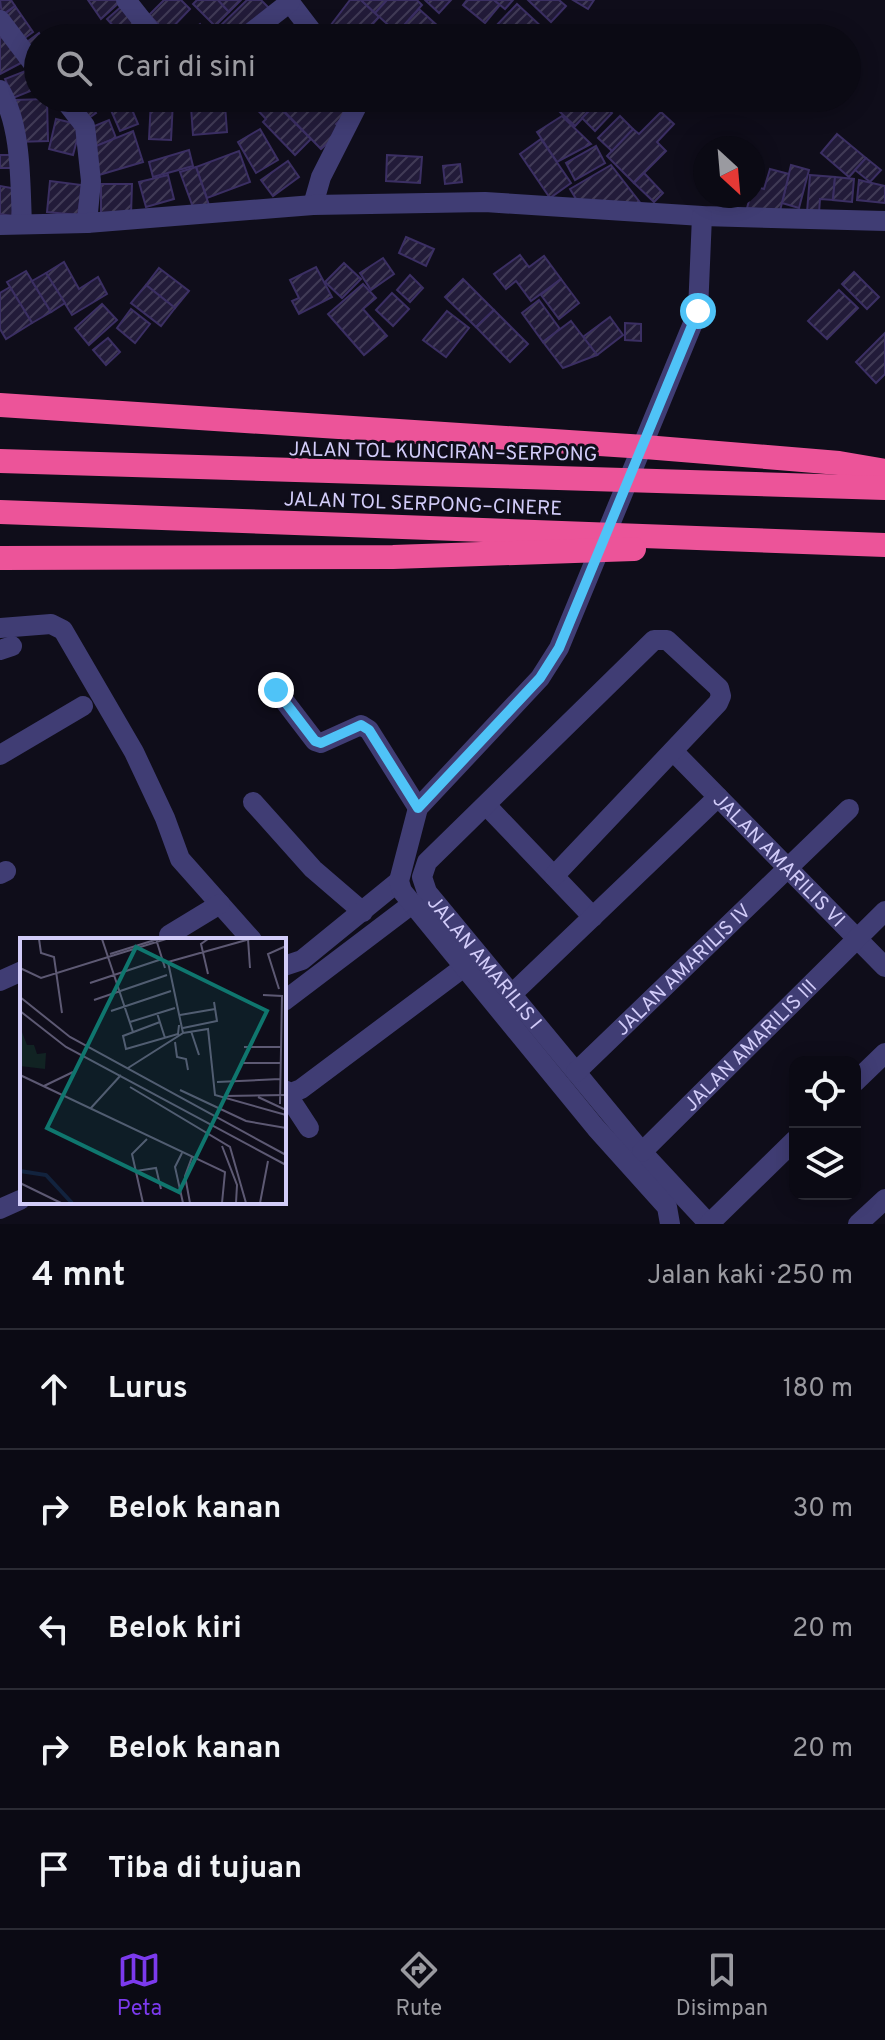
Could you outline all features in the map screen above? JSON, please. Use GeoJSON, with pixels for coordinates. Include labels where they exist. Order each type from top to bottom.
{"type":"FeatureCollection","features":[{"type":"Feature","properties":{"kind":"highway"},"geometry":{"type":"LineString","coordinates":[[0,405],[645,447],[839,463],[885,471]]}},
{"type":"Feature","properties":{"kind":"highway","name":"JALAN TOL KUNCIRAN–SERPONG"},"geometry":{"type":"LineString","coordinates":[[0,461],[885,488]]}},
{"type":"Feature","properties":{"kind":"highway","name":"JALAN TOL SERPONG–CINERE"},"geometry":{"type":"LineString","coordinates":[[0,512],[844,542]]}},
{"type":"Feature","properties":{"kind":"highway"},"geometry":{"type":"LineString","coordinates":[[0,558],[393,557],[844,542],[885,545]]}},
{"type":"Feature","properties":{"kind":"street"},"geometry":{"type":"LineString","coordinates":[[126,0],[145,24]]}},
{"type":"Feature","properties":{"kind":"street"},"geometry":{"type":"LineString","coordinates":[[261,24],[289,1],[306,24]]}},
{"type":"Feature","properties":{"kind":"street"},"geometry":{"type":"LineString","coordinates":[[0,20],[24,52]]}},
{"type":"Feature","properties":{"kind":"street"},"geometry":{"type":"LineString","coordinates":[[0,90],[8,103],[20,172],[22,224]]}},
{"type":"Feature","properties":{"kind":"street"},"geometry":{"type":"LineString","coordinates":[[74,112],[85,126],[91,181],[87,223]]}},
{"type":"Feature","properties":{"kind":"street"},"geometry":{"type":"LineString","coordinates":[[313,205],[321,177],[354,112]]}},
{"type":"Feature","properties":{"kind":"street"},"geometry":{"type":"LineString","coordinates":[[0,225],[87,223],[313,205],[485,202],[702,216],[885,221]]}},
{"type":"Feature","properties":{"kind":"street"},"geometry":{"type":"LineString","coordinates":[[286,965],[302,960],[399,881],[418,808],[540,678],[559,648],[684,352],[698,311],[702,216]]}},
{"type":"Feature","properties":{"kind":"street"},"geometry":{"type":"LineString","coordinates":[[0,628],[51,624],[63,630],[134,752],[165,818],[180,859],[250,938]]}},
{"type":"Feature","properties":{"kind":"street","name":"JALAN AMARILIS I"},"geometry":{"type":"LineString","coordinates":[[673,751],[721,696],[719,688],[667,640],[654,640],[427,862],[422,877],[427,892],[642,1152],[709,1224]]}},
{"type":"Feature","properties":{"kind":"street"},"geometry":{"type":"LineString","coordinates":[[276,690],[315,741],[321,743],[361,725],[369,730],[418,808]]}},
{"type":"Feature","properties":{"kind":"street"},"geometry":{"type":"LineString","coordinates":[[0,755],[83,706]]}},
{"type":"Feature","properties":{"kind":"street"},"geometry":{"type":"LineString","coordinates":[[554,876],[673,751]]}},
{"type":"Feature","properties":{"kind":"street","name":"JALAN AMARILIS VI"},"geometry":{"type":"LineString","coordinates":[[673,751],[885,967]]}},
{"type":"Feature","properties":{"kind":"street"},"geometry":{"type":"LineString","coordinates":[[512,994],[718,797]]}},
{"type":"Feature","properties":{"kind":"street"},"geometry":{"type":"LineString","coordinates":[[253,802],[313,869],[363,912]]}},
{"type":"Feature","properties":{"kind":"street"},"geometry":{"type":"LineString","coordinates":[[486,805],[593,917]]}},
{"type":"Feature","properties":{"kind":"street","name":"JALAN AMARILIS IV"},"geometry":{"type":"LineString","coordinates":[[576,1072],[849,809]]}},
{"type":"Feature","properties":{"kind":"street"},"geometry":{"type":"LineString","coordinates":[[399,881],[412,904],[596,1128],[667,1207],[670,1224]]}},
{"type":"Feature","properties":{"kind":"street"},"geometry":{"type":"LineString","coordinates":[[169,935],[220,904]]}},
{"type":"Feature","properties":{"kind":"street"},"geometry":{"type":"LineString","coordinates":[[286,999],[412,904]]}},
{"type":"Feature","properties":{"kind":"street","name":"JALAN AMARILIS III"},"geometry":{"type":"LineString","coordinates":[[642,1152],[885,911]]}},
{"type":"Feature","properties":{"kind":"street"},"geometry":{"type":"LineString","coordinates":[[309,1128],[288,1091],[464,967]]}},
{"type":"Feature","properties":{"kind":"street"},"geometry":{"type":"LineString","coordinates":[[0,981],[20,972]]}},
{"type":"Feature","properties":{"kind":"street"},"geometry":{"type":"LineString","coordinates":[[861,1076],[885,1053]]}},
{"type":"Feature","properties":{"kind":"street"},"geometry":{"type":"LineString","coordinates":[[709,1224],[789,1146]]}},
{"type":"Feature","properties":{"kind":"street"},"geometry":{"type":"LineString","coordinates":[[858,1224],[885,1199]]}},
{"type":"Feature","properties":{"kind":"street"},"geometry":{"type":"LineString","coordinates":[[0,1209],[20,1200]]}},
{"type":"Feature","properties":{"kind":"building"},"geometry":{"type":"Polygon","coordinates":[[[0,0],[11,0],[15,6],[2,15],[0,0]]]}},
{"type":"Feature","properties":{"kind":"building"},"geometry":{"type":"Polygon","coordinates":[[[88,0],[120,0],[121,1],[101,19],[88,0]]]}},
{"type":"Feature","properties":{"kind":"building"},"geometry":{"type":"Polygon","coordinates":[[[164,0],[181,0],[190,9],[176,24],[158,24],[149,15],[164,0]]]}},
{"type":"Feature","properties":{"kind":"building"},"geometry":{"type":"Polygon","coordinates":[[[197,0],[218,0],[229,12],[213,24],[193,4],[197,0]]]}},
{"type":"Feature","properties":{"kind":"building"},"geometry":{"type":"Polygon","coordinates":[[[218,0],[241,0],[229,12],[218,0]]]}},
{"type":"Feature","properties":{"kind":"building"},"geometry":{"type":"Polygon","coordinates":[[[247,0],[261,0],[269,8],[252,24],[222,24],[247,0]]]}},
{"type":"Feature","properties":{"kind":"building"},"geometry":{"type":"Polygon","coordinates":[[[350,0],[361,0],[379,17],[373,24],[332,24],[350,0]]]}},
{"type":"Feature","properties":{"kind":"building"},"geometry":{"type":"Polygon","coordinates":[[[361,0],[387,0],[375,13],[361,0]]]}},
{"type":"Feature","properties":{"kind":"building"},"geometry":{"type":"Polygon","coordinates":[[[387,0],[417,0],[422,5],[405,24],[387,24],[375,13],[387,0]]]}},
{"type":"Feature","properties":{"kind":"building"},"geometry":{"type":"Polygon","coordinates":[[[425,0],[451,0],[439,13],[425,0]]]}},
{"type":"Feature","properties":{"kind":"building"},"geometry":{"type":"Polygon","coordinates":[[[467,0],[494,0],[500,5],[485,23],[463,5],[467,0]]]}},
{"type":"Feature","properties":{"kind":"building"},"geometry":{"type":"Polygon","coordinates":[[[494,0],[513,0],[505,9],[494,0]]]}},
{"type":"Feature","properties":{"kind":"building"},"geometry":{"type":"Polygon","coordinates":[[[528,0],[559,0],[566,6],[551,22],[528,0]]]}},
{"type":"Feature","properties":{"kind":"building"},"geometry":{"type":"Polygon","coordinates":[[[573,0],[594,0],[588,9],[573,0]]]}},
{"type":"Feature","properties":{"kind":"building"},"geometry":{"type":"Polygon","coordinates":[[[517,4],[539,24],[498,24],[517,4]]]}},
{"type":"Feature","properties":{"kind":"building"},"geometry":{"type":"Polygon","coordinates":[[[123,5],[136,24],[111,24],[107,19],[123,5]]]}},
{"type":"Feature","properties":{"kind":"building"},"geometry":{"type":"Polygon","coordinates":[[[15,6],[27,24],[24,24],[24,38],[19,42],[1,17],[15,6]]]}},
{"type":"Feature","properties":{"kind":"building"},"geometry":{"type":"Polygon","coordinates":[[[419,9],[436,24],[405,24],[419,9]]]}},
{"type":"Feature","properties":{"kind":"building"},"geometry":{"type":"Polygon","coordinates":[[[7,35],[21,63],[0,74],[0,38],[7,35]]]}},
{"type":"Feature","properties":{"kind":"building"},"geometry":{"type":"Polygon","coordinates":[[[24,72],[24,94],[13,98],[5,79],[24,72]]]}},
{"type":"Feature","properties":{"kind":"building"},"geometry":{"type":"Polygon","coordinates":[[[14,100],[24,100],[24,112],[47,112],[48,141],[15,142],[14,100]]]}},
{"type":"Feature","properties":{"kind":"building"},"geometry":{"type":"Polygon","coordinates":[[[76,112],[95,112],[96,113],[83,122],[76,112]]]}},
{"type":"Feature","properties":{"kind":"building"},"geometry":{"type":"Polygon","coordinates":[[[112,112],[133,112],[138,124],[120,131],[112,112]]]}},
{"type":"Feature","properties":{"kind":"building"},"geometry":{"type":"Polygon","coordinates":[[[150,112],[172,112],[171,140],[149,139],[150,112]]]}},
{"type":"Feature","properties":{"kind":"building"},"geometry":{"type":"Polygon","coordinates":[[[191,112],[226,112],[227,132],[193,135],[191,112]]]}},
{"type":"Feature","properties":{"kind":"building"},"geometry":{"type":"Polygon","coordinates":[[[259,112],[284,112],[311,139],[295,155],[263,122],[266,119],[259,112]]]}},
{"type":"Feature","properties":{"kind":"building"},"geometry":{"type":"Polygon","coordinates":[[[285,112],[348,112],[336,124],[342,130],[321,149],[285,112]]]}},
{"type":"Feature","properties":{"kind":"building"},"geometry":{"type":"Polygon","coordinates":[[[560,112],[588,112],[575,126],[560,112]]]}},
{"type":"Feature","properties":{"kind":"building"},"geometry":{"type":"Polygon","coordinates":[[[588,112],[612,113],[595,131],[582,118],[588,112]]]}},
{"type":"Feature","properties":{"kind":"building"},"geometry":{"type":"Polygon","coordinates":[[[661,112],[674,124],[657,142],[666,151],[634,183],[607,156],[633,129],[639,134],[661,112]]]}},
{"type":"Feature","properties":{"kind":"building"},"geometry":{"type":"Polygon","coordinates":[[[562,116],[591,144],[557,162],[537,132],[562,116]]]}},
{"type":"Feature","properties":{"kind":"building"},"geometry":{"type":"Polygon","coordinates":[[[620,116],[633,129],[612,151],[598,138],[620,116]]]}},
{"type":"Feature","properties":{"kind":"building"},"geometry":{"type":"Polygon","coordinates":[[[56,119],[81,125],[73,155],[49,149],[56,119]]]}},
{"type":"Feature","properties":{"kind":"building"},"geometry":{"type":"Polygon","coordinates":[[[109,120],[116,138],[94,147],[87,129],[109,120]]]}},
{"type":"Feature","properties":{"kind":"building"},"geometry":{"type":"Polygon","coordinates":[[[260,129],[278,160],[256,173],[238,142],[260,129]]]}},
{"type":"Feature","properties":{"kind":"building"},"geometry":{"type":"Polygon","coordinates":[[[133,131],[143,162],[99,175],[91,148],[133,131]]]}},
{"type":"Feature","properties":{"kind":"building"},"geometry":{"type":"Polygon","coordinates":[[[837,134],[866,158],[849,177],[821,153],[837,134]]]}},
{"type":"Feature","properties":{"kind":"building"},"geometry":{"type":"Polygon","coordinates":[[[541,139],[571,183],[550,198],[520,154],[541,139]]]}},
{"type":"Feature","properties":{"kind":"building"},"geometry":{"type":"Polygon","coordinates":[[[596,146],[605,163],[575,180],[566,163],[596,146]]]}},
{"type":"Feature","properties":{"kind":"building"},"geometry":{"type":"Polygon","coordinates":[[[189,150],[193,166],[153,177],[149,162],[189,150]]]}},
{"type":"Feature","properties":{"kind":"building"},"geometry":{"type":"Polygon","coordinates":[[[239,151],[250,182],[207,198],[196,167],[239,151]]]}},
{"type":"Feature","properties":{"kind":"building"},"geometry":{"type":"Polygon","coordinates":[[[0,155],[15,155],[15,168],[0,168],[0,155]]]}},
{"type":"Feature","properties":{"kind":"building"},"geometry":{"type":"Polygon","coordinates":[[[387,155],[422,157],[420,183],[386,181],[387,155]]]}},
{"type":"Feature","properties":{"kind":"building"},"geometry":{"type":"Polygon","coordinates":[[[866,158],[881,170],[870,182],[855,170],[866,158]]]}},
{"type":"Feature","properties":{"kind":"building"},"geometry":{"type":"Polygon","coordinates":[[[288,161],[299,177],[273,196],[261,180],[288,161]]]}},
{"type":"Feature","properties":{"kind":"building"},"geometry":{"type":"Polygon","coordinates":[[[460,164],[462,182],[445,184],[443,166],[460,164]]]}},
{"type":"Feature","properties":{"kind":"building"},"geometry":{"type":"Polygon","coordinates":[[[611,165],[645,209],[581,207],[570,189],[611,165]]]}},
{"type":"Feature","properties":{"kind":"building"},"geometry":{"type":"Polygon","coordinates":[[[791,165],[809,170],[799,208],[782,203],[791,165]]]}},
{"type":"Feature","properties":{"kind":"building"},"geometry":{"type":"Polygon","coordinates":[[[196,167],[209,205],[194,210],[180,172],[196,167]]]}},
{"type":"Feature","properties":{"kind":"building"},"geometry":{"type":"Polygon","coordinates":[[[770,169],[789,174],[780,211],[747,208],[765,208],[765,186],[770,169]]]}},
{"type":"Feature","properties":{"kind":"building"},"geometry":{"type":"Polygon","coordinates":[[[644,173],[663,193],[654,202],[634,183],[644,173]]]}},
{"type":"Feature","properties":{"kind":"building"},"geometry":{"type":"Polygon","coordinates":[[[168,175],[174,199],[146,207],[139,182],[168,175]]]}},
{"type":"Feature","properties":{"kind":"building"},"geometry":{"type":"Polygon","coordinates":[[[810,175],[835,177],[833,200],[820,199],[819,213],[807,212],[810,175]]]}},
{"type":"Feature","properties":{"kind":"building"},"geometry":{"type":"Polygon","coordinates":[[[835,177],[854,179],[852,202],[833,200],[835,177]]]}},
{"type":"Feature","properties":{"kind":"building"},"geometry":{"type":"Polygon","coordinates":[[[859,180],[885,186],[885,203],[857,200],[859,180]]]}},
{"type":"Feature","properties":{"kind":"building"},"geometry":{"type":"Polygon","coordinates":[[[50,181],[82,185],[78,215],[47,212],[50,181]]]}},
{"type":"Feature","properties":{"kind":"building"},"geometry":{"type":"Polygon","coordinates":[[[101,184],[132,184],[131,215],[101,214],[101,184]]]}},
{"type":"Feature","properties":{"kind":"building"},"geometry":{"type":"Polygon","coordinates":[[[0,186],[17,189],[12,216],[0,214],[0,186]]]}},
{"type":"Feature","properties":{"kind":"building"},"geometry":{"type":"Polygon","coordinates":[[[406,237],[434,249],[426,266],[399,253],[406,237]]]}},
{"type":"Feature","properties":{"kind":"building"},"geometry":{"type":"Polygon","coordinates":[[[520,255],[529,267],[544,256],[561,279],[531,301],[516,281],[506,289],[494,274],[520,255]]]}},
{"type":"Feature","properties":{"kind":"building"},"geometry":{"type":"Polygon","coordinates":[[[383,258],[394,274],[371,290],[360,273],[383,258]]]}},
{"type":"Feature","properties":{"kind":"building"},"geometry":{"type":"Polygon","coordinates":[[[64,262],[79,289],[98,277],[107,294],[72,315],[46,273],[64,262]]]}},
{"type":"Feature","properties":{"kind":"building"},"geometry":{"type":"Polygon","coordinates":[[[344,263],[361,279],[342,298],[325,282],[344,263]]]}},
{"type":"Feature","properties":{"kind":"building"},"geometry":{"type":"Polygon","coordinates":[[[316,267],[332,297],[299,314],[292,301],[299,298],[290,280],[316,267]]]}},
{"type":"Feature","properties":{"kind":"building"},"geometry":{"type":"Polygon","coordinates":[[[159,268],[189,291],[175,308],[146,285],[159,268]]]}},
{"type":"Feature","properties":{"kind":"building"},"geometry":{"type":"Polygon","coordinates":[[[26,271],[51,312],[32,323],[7,282],[26,271]]]}},
{"type":"Feature","properties":{"kind":"building"},"geometry":{"type":"Polygon","coordinates":[[[854,272],[879,297],[867,309],[842,284],[854,272]]]}},
{"type":"Feature","properties":{"kind":"building"},"geometry":{"type":"Polygon","coordinates":[[[46,273],[65,303],[51,312],[32,281],[46,273]]]}},
{"type":"Feature","properties":{"kind":"building"},"geometry":{"type":"Polygon","coordinates":[[[410,275],[423,288],[410,302],[397,290],[410,275]]]}},
{"type":"Feature","properties":{"kind":"building"},"geometry":{"type":"Polygon","coordinates":[[[463,279],[494,310],[476,327],[445,297],[463,279]]]}},
{"type":"Feature","properties":{"kind":"building"},"geometry":{"type":"Polygon","coordinates":[[[561,279],[579,303],[559,319],[541,295],[561,279]]]}},
{"type":"Feature","properties":{"kind":"building"},"geometry":{"type":"Polygon","coordinates":[[[363,284],[376,298],[363,309],[387,336],[364,355],[328,314],[363,284]]]}},
{"type":"Feature","properties":{"kind":"building"},"geometry":{"type":"Polygon","coordinates":[[[146,285],[175,308],[161,326],[131,303],[146,285]]]}},
{"type":"Feature","properties":{"kind":"building"},"geometry":{"type":"Polygon","coordinates":[[[10,287],[32,323],[6,339],[0,329],[0,293],[10,287]]]}},
{"type":"Feature","properties":{"kind":"building"},"geometry":{"type":"Polygon","coordinates":[[[839,290],[858,308],[827,339],[808,321],[839,290]]]}},
{"type":"Feature","properties":{"kind":"building"},"geometry":{"type":"Polygon","coordinates":[[[392,293],[409,309],[393,326],[376,310],[392,293]]]}},
{"type":"Feature","properties":{"kind":"building"},"geometry":{"type":"Polygon","coordinates":[[[539,300],[560,329],[543,342],[522,313],[539,300]]]}},
{"type":"Feature","properties":{"kind":"building"},"geometry":{"type":"Polygon","coordinates":[[[102,304],[117,320],[89,345],[75,328],[102,304]]]}},
{"type":"Feature","properties":{"kind":"building"},"geometry":{"type":"Polygon","coordinates":[[[131,309],[150,324],[135,343],[117,328],[131,309]]]}},
{"type":"Feature","properties":{"kind":"building"},"geometry":{"type":"Polygon","coordinates":[[[494,310],[528,344],[510,362],[476,327],[494,310]]]}},
{"type":"Feature","properties":{"kind":"building"},"geometry":{"type":"Polygon","coordinates":[[[447,311],[469,328],[446,357],[423,340],[447,311]]]}},
{"type":"Feature","properties":{"kind":"building"},"geometry":{"type":"Polygon","coordinates":[[[610,317],[623,335],[597,355],[583,337],[610,317]]]}},
{"type":"Feature","properties":{"kind":"building"},"geometry":{"type":"Polygon","coordinates":[[[571,321],[597,355],[563,368],[543,342],[571,321]]]}},
{"type":"Feature","properties":{"kind":"building"},"geometry":{"type":"Polygon","coordinates":[[[625,323],[641,324],[641,341],[625,340],[625,323]]]}},
{"type":"Feature","properties":{"kind":"building"},"geometry":{"type":"Polygon","coordinates":[[[885,333],[885,374],[876,383],[856,362],[885,333]]]}},
{"type":"Feature","properties":{"kind":"building"},"geometry":{"type":"Polygon","coordinates":[[[108,338],[120,352],[106,365],[93,350],[108,338]]]}},
{"type":"Feature","properties":{"kind":"route"},"geometry":{"type":"LineString","coordinates":[[276,690],[315,741],[321,743],[361,725],[369,730],[418,808],[540,678],[559,648],[684,352],[698,311]]}}]}
